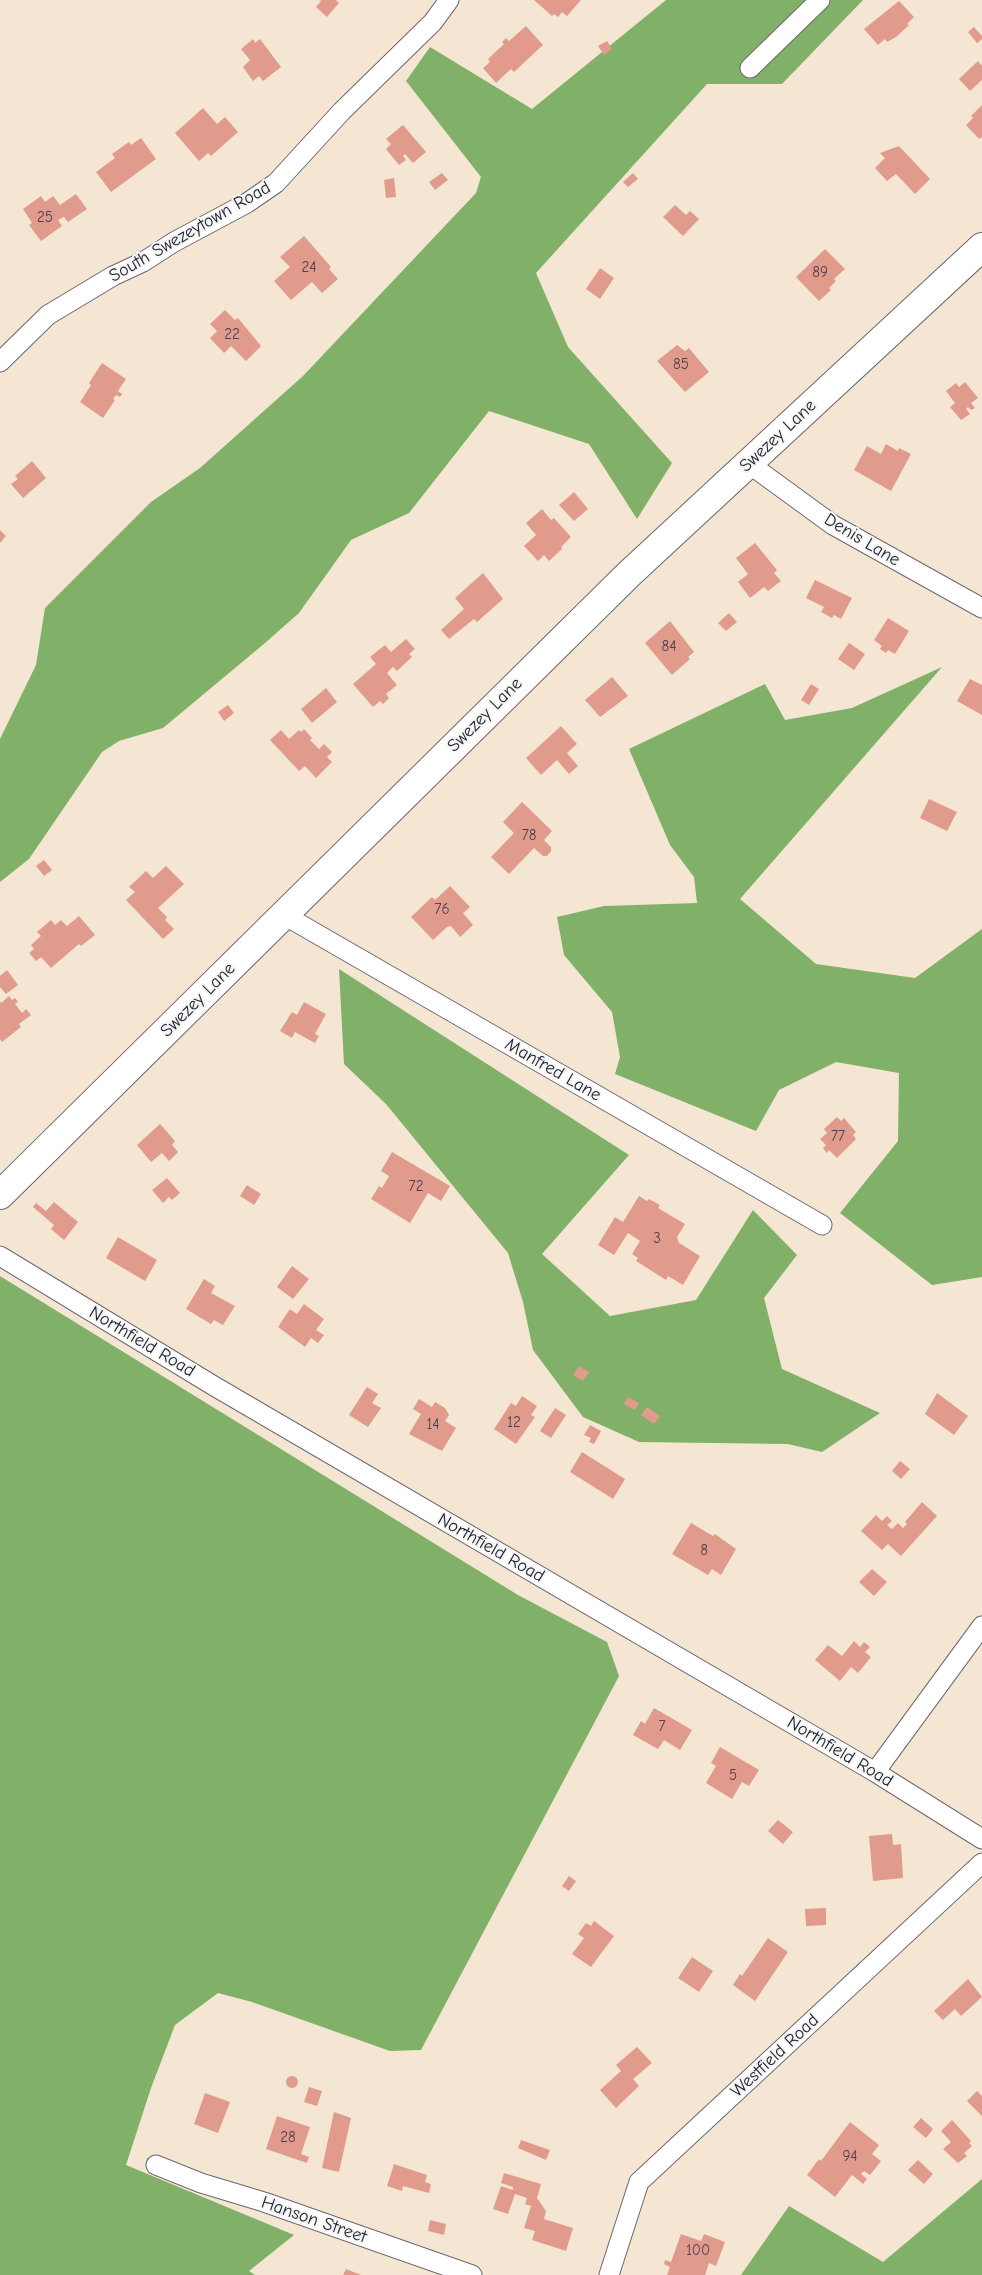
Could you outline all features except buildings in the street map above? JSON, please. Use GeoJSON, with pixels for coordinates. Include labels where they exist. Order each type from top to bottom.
{"type":"FeatureCollection","features":[{"type":"Feature","properties":{"kind":"street","name":"South Swezeytown Road"},"geometry":{"type":"LineString","coordinates":[[0,362],[48,315],[113,276],[143,262],[174,242],[247,204],[276,183],[342,111],[433,22],[450,0]]}},
{"type":"Feature","properties":{"kind":"street"},"geometry":{"type":"LineString","coordinates":[[750,68],[820,0]]}},
{"type":"Feature","properties":{"kind":"street","name":"Swezey Lane"},"geometry":{"type":"LineString","coordinates":[[0,1195],[628,574],[982,247]]}},
{"type":"Feature","properties":{"kind":"street","name":"Denis Lane"},"geometry":{"type":"LineString","coordinates":[[748,463],[833,525],[982,608]]}},
{"type":"Feature","properties":{"kind":"street","name":"Manfred Lane"},"geometry":{"type":"LineString","coordinates":[[284,915],[822,1225]]}},
{"type":"Feature","properties":{"kind":"street","name":"Northfield Road"},"geometry":{"type":"LineString","coordinates":[[0,1256],[214,1386],[875,1772],[982,1839]]}},
{"type":"Feature","properties":{"kind":"street"},"geometry":{"type":"LineString","coordinates":[[875,1772],[982,1626]]}},
{"type":"Feature","properties":{"kind":"street","name":"Westfield Road"},"geometry":{"type":"LineString","coordinates":[[609,2275],[639,2182],[982,1863]]}},
{"type":"Feature","properties":{"kind":"street","name":"Hanson Street"},"geometry":{"type":"LineString","coordinates":[[156,2165],[201,2183],[264,2202],[472,2275]]}},
{"type":"Feature","properties":{"kind":"green space"},"geometry":{"type":"Polygon","coordinates":[[[666,0],[863,0],[782,84],[707,84],[536,273],[568,347],[672,463],[637,519],[589,444],[489,411],[409,513],[351,540],[299,613],[265,643],[163,728],[119,741],[102,752],[29,859],[0,882],[0,739],[36,665],[45,608],[151,502],[200,468],[303,376],[476,193],[481,177],[406,81],[430,47],[532,109],[666,0]]]}},
{"type":"Feature","properties":{"kind":"green space"},"geometry":{"type":"Polygon","coordinates":[[[942,667],[740,899],[816,964],[915,978],[982,929],[982,1277],[932,1285],[840,1213],[898,1141],[899,1073],[836,1062],[779,1090],[756,1131],[615,1074],[620,1057],[612,1012],[564,955],[557,917],[604,906],[697,903],[694,877],[670,845],[629,749],[765,684],[785,720],[852,708],[942,667]]]}},
{"type":"Feature","properties":{"kind":"green space"},"geometry":{"type":"Polygon","coordinates":[[[339,969],[629,1155],[542,1254],[610,1316],[696,1300],[753,1210],[797,1255],[764,1298],[782,1369],[880,1413],[822,1452],[788,1444],[639,1442],[583,1417],[533,1350],[523,1302],[508,1253],[386,1104],[344,1064],[339,969]]]}},
{"type":"Feature","properties":{"kind":"green space"},"geometry":{"type":"Polygon","coordinates":[[[0,1276],[518,1595],[607,1642],[619,1676],[421,2050],[390,2051],[252,2002],[218,1993],[175,2025],[151,2088],[126,2165],[294,2235],[249,2271],[255,2275],[0,2275],[0,1276]]]}},
{"type":"Feature","properties":{"kind":"green space"},"geometry":{"type":"Polygon","coordinates":[[[982,2179],[982,2275],[741,2275],[789,2206],[883,2262],[982,2179]]]}}]}
